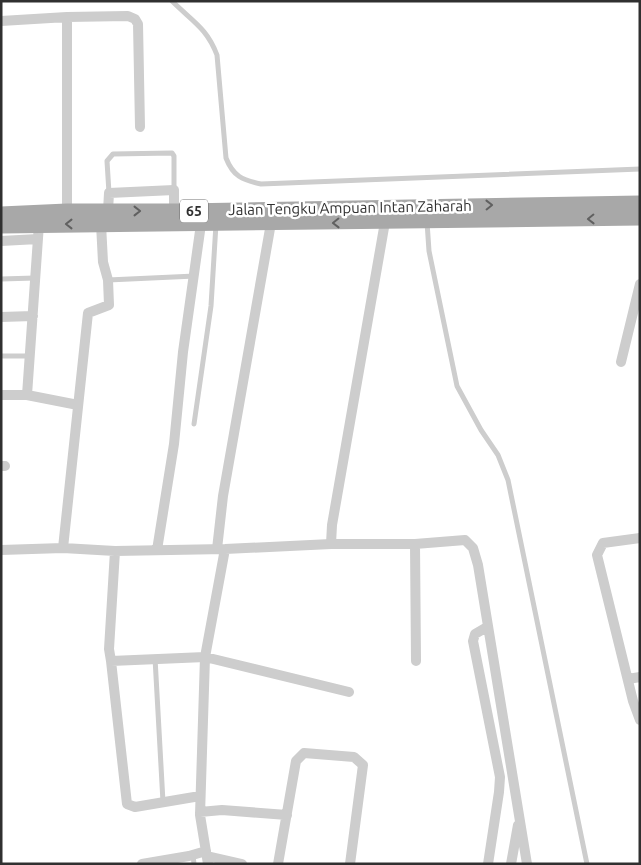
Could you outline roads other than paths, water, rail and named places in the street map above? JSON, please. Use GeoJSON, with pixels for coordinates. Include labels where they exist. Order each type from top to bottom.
{"type":"FeatureCollection","features":[{"type":"Feature","properties":{"kind":"main road","name":"Jalan Tengku Ampuan Intan Zaharah"},"geometry":{"type":"LineString","coordinates":[[1,226],[39,232],[104,218],[174,211],[640,203]]}},
{"type":"Feature","properties":{"kind":"main road"},"geometry":{"type":"LineString","coordinates":[[385,222],[388,207]]}},
{"type":"Feature","properties":{"kind":"main road","name":"Jalan Tengku Ampuan Intan Zaharah"},"geometry":{"type":"LineString","coordinates":[[1,214],[67,211],[104,218],[209,224],[640,218]]}},
{"type":"Feature","properties":{"kind":"street"},"geometry":{"type":"LineString","coordinates":[[1,22],[67,17],[128,16],[137,21],[140,127]]}},
{"type":"Feature","properties":{"kind":"street"},"geometry":{"type":"LineString","coordinates":[[67,17],[67,211]]}},
{"type":"Feature","properties":{"kind":"street"},"geometry":{"type":"LineString","coordinates":[[63,548],[88,313],[109,305],[108,280],[103,262],[104,218],[109,193],[174,190],[174,211]]}},
{"type":"Feature","properties":{"kind":"street"},"geometry":{"type":"LineString","coordinates":[[331,544],[332,526],[385,222]]}},
{"type":"Feature","properties":{"kind":"street"},"geometry":{"type":"LineString","coordinates":[[207,857],[200,812],[205,657],[221,549],[223,496],[271,223]]}},
{"type":"Feature","properties":{"kind":"street"},"geometry":{"type":"LineString","coordinates":[[157,550],[174,444],[183,352],[195,276],[209,224]]}},
{"type":"Feature","properties":{"kind":"street"},"geometry":{"type":"LineString","coordinates":[[1,241],[39,232],[27,395]]}},
{"type":"Feature","properties":{"kind":"street"},"geometry":{"type":"LineString","coordinates":[[621,362],[640,284]]}},
{"type":"Feature","properties":{"kind":"street"},"geometry":{"type":"LineString","coordinates":[[1,317],[32,316]]}},
{"type":"Feature","properties":{"kind":"street"},"geometry":{"type":"LineString","coordinates":[[1,395],[27,395],[78,404]]}},
{"type":"Feature","properties":{"kind":"street"},"geometry":{"type":"LineString","coordinates":[[640,538],[603,542],[597,555],[640,720]]}},
{"type":"Feature","properties":{"kind":"street"},"geometry":{"type":"LineString","coordinates":[[1,550],[63,548],[115,551],[221,549],[331,544],[415,544],[460,539],[470,544],[478,565],[527,864]]}},
{"type":"Feature","properties":{"kind":"street"},"geometry":{"type":"LineString","coordinates":[[415,544],[416,661]]}},
{"type":"Feature","properties":{"kind":"street"},"geometry":{"type":"LineString","coordinates":[[115,551],[109,649],[126,802],[135,807],[200,796]]}},
{"type":"Feature","properties":{"kind":"street"},"geometry":{"type":"LineString","coordinates":[[487,627],[475,634],[472,641],[500,777],[500,792],[488,864]]}},
{"type":"Feature","properties":{"kind":"street"},"geometry":{"type":"LineString","coordinates":[[111,661],[205,657],[349,692]]}},
{"type":"Feature","properties":{"kind":"street"},"geometry":{"type":"LineString","coordinates":[[628,679],[640,677]]}},
{"type":"Feature","properties":{"kind":"street"},"geometry":{"type":"LineString","coordinates":[[278,864],[296,761],[304,753],[354,757],[364,765],[350,864]]}},
{"type":"Feature","properties":{"kind":"street"},"geometry":{"type":"LineString","coordinates":[[200,812],[222,810],[287,815]]}},
{"type":"Feature","properties":{"kind":"street"},"geometry":{"type":"LineString","coordinates":[[511,864],[520,819]]}},
{"type":"Feature","properties":{"kind":"street"},"geometry":{"type":"LineString","coordinates":[[142,864],[207,857],[242,864]]}},
{"type":"Feature","properties":{"kind":"lane"},"geometry":{"type":"LineString","coordinates":[[172,1],[200,26],[213,44],[218,55],[226,158],[231,171],[249,182],[261,184],[640,169]]}},
{"type":"Feature","properties":{"kind":"lane"},"geometry":{"type":"LineString","coordinates":[[109,193],[106,162],[113,154],[172,153],[174,190]]}},
{"type":"Feature","properties":{"kind":"lane"},"geometry":{"type":"LineString","coordinates":[[427,222],[430,250],[457,386],[476,422],[498,455],[508,480],[587,864]]}},
{"type":"Feature","properties":{"kind":"lane"},"geometry":{"type":"LineString","coordinates":[[194,424],[211,306],[209,224]]}},
{"type":"Feature","properties":{"kind":"lane"},"geometry":{"type":"LineString","coordinates":[[108,280],[195,276]]}},
{"type":"Feature","properties":{"kind":"lane"},"geometry":{"type":"LineString","coordinates":[[1,279],[36,278]]}},
{"type":"Feature","properties":{"kind":"lane"},"geometry":{"type":"LineString","coordinates":[[1,356],[30,356]]}},
{"type":"Feature","properties":{"kind":"lane"},"geometry":{"type":"LineString","coordinates":[[155,658],[163,802]]}}]}
